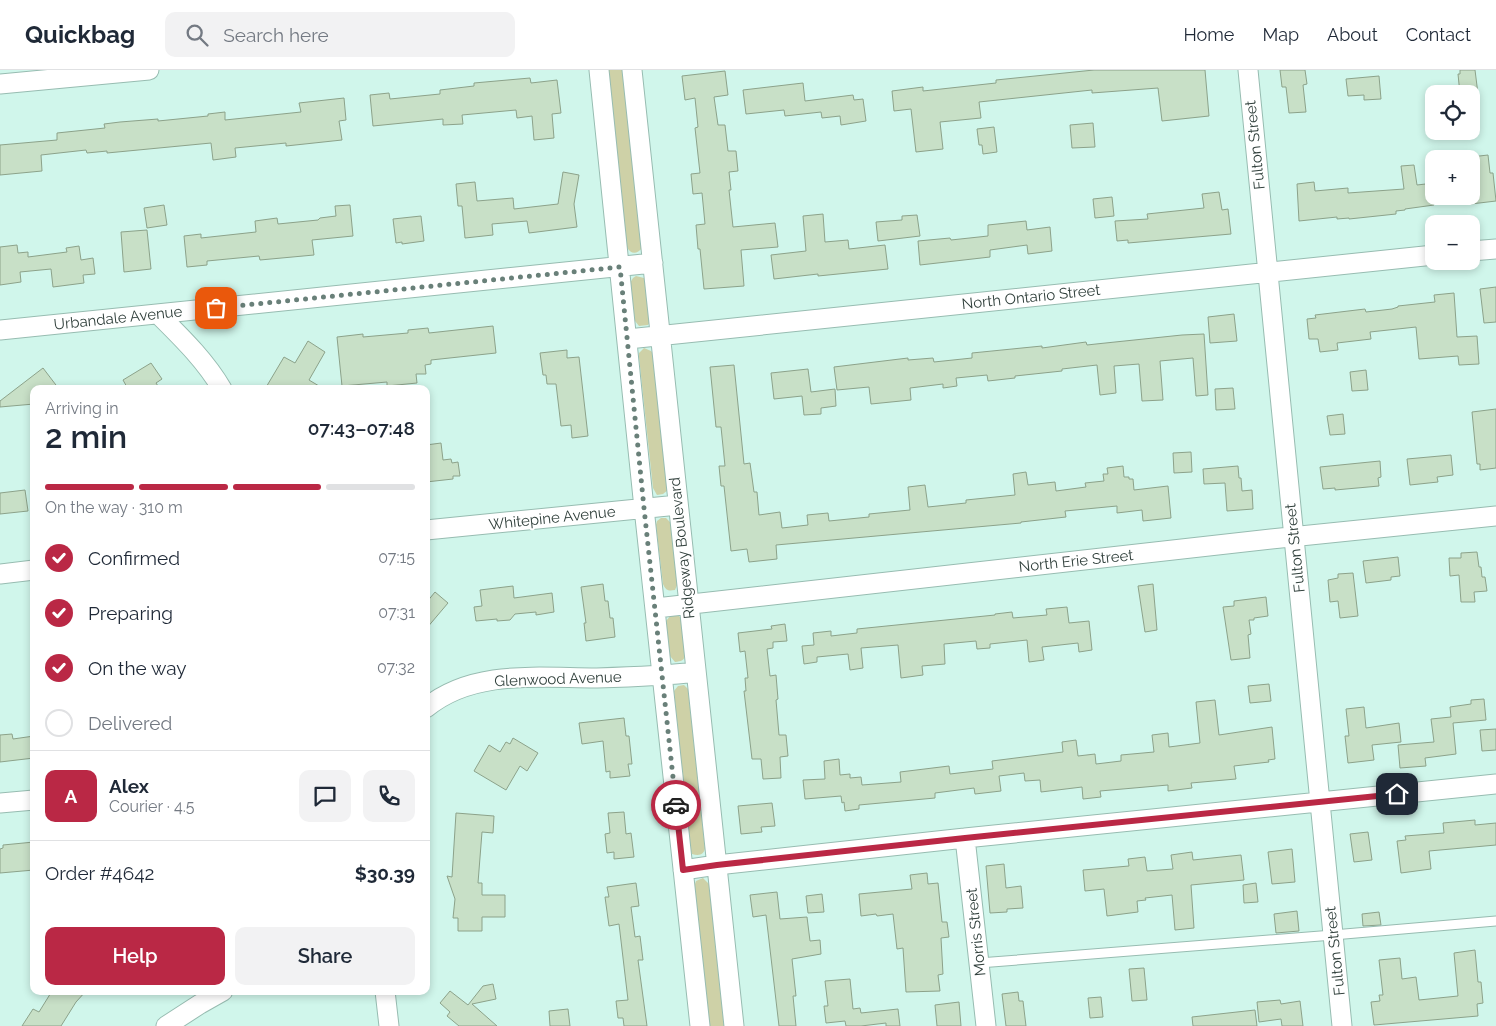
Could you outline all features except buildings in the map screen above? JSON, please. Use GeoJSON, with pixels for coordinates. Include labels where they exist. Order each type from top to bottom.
{"type":"FeatureCollection","features":[{"type":"Feature","properties":{"kind":"street"},"geometry":{"type":"LineString","coordinates":[[0,84],[149,70]]}},
{"type":"Feature","properties":{"kind":"street"},"geometry":{"type":"LineString","coordinates":[[599,70],[700,1026]]}},
{"type":"Feature","properties":{"kind":"street","name":"Ridgeway Boulevard"},"geometry":{"type":"LineString","coordinates":[[632,70],[734,1026]]}},
{"type":"Feature","properties":{"kind":"street","name":"Fulton Street"},"geometry":{"type":"LineString","coordinates":[[1248,70],[1342,1026]]}},
{"type":"Feature","properties":{"kind":"street"},"geometry":{"type":"LineString","coordinates":[[1480,250],[1496,249]]}},
{"type":"Feature","properties":{"kind":"street","name":"North Ontario Street"},"geometry":{"type":"LineString","coordinates":[[628,339],[1425,256]]}},
{"type":"Feature","properties":{"kind":"street","name":"Urbandale Avenue"},"geometry":{"type":"LineString","coordinates":[[0,330],[654,263]]}},
{"type":"Feature","properties":{"kind":"street"},"geometry":{"type":"LineString","coordinates":[[158,314],[188,344],[219,385]]}},
{"type":"Feature","properties":{"kind":"street","name":"Whitepine Avenue"},"geometry":{"type":"LineString","coordinates":[[430,530],[678,505]]}},
{"type":"Feature","properties":{"kind":"street","name":"North Erie Street"},"geometry":{"type":"LineString","coordinates":[[656,608],[1496,516]]}},
{"type":"Feature","properties":{"kind":"street"},"geometry":{"type":"LineString","coordinates":[[0,574],[30,570]]}},
{"type":"Feature","properties":{"kind":"street","name":"Glenwood Avenue"},"geometry":{"type":"LineString","coordinates":[[430,704],[449,693],[492,680],[663,676],[696,672]]}},
{"type":"Feature","properties":{"kind":"street"},"geometry":{"type":"LineString","coordinates":[[683,870],[965,838],[1496,784]]}},
{"type":"Feature","properties":{"kind":"street"},"geometry":{"type":"LineString","coordinates":[[0,803],[30,800]]}},
{"type":"Feature","properties":{"kind":"street","name":"Morris Street"},"geometry":{"type":"LineString","coordinates":[[965,838],[986,1026]]}},
{"type":"Feature","properties":{"kind":"street"},"geometry":{"type":"LineString","coordinates":[[166,1026],[216,995]]}},
{"type":"Feature","properties":{"kind":"street"},"geometry":{"type":"LineString","coordinates":[[386,995],[389,1026]]}},
{"type":"Feature","properties":{"kind":"lane"},"geometry":{"type":"LineString","coordinates":[[979,962],[1333,935],[1496,920]]}},
{"type":"Feature","properties":{"kind":"green space"},"geometry":{"type":"Polygon","coordinates":[[[608,70],[624,70],[642,248],[636,253],[630,251],[627,247],[608,70]]]}},
{"type":"Feature","properties":{"kind":"green space"},"geometry":{"type":"Polygon","coordinates":[[[636,276],[644,278],[646,282],[650,322],[648,325],[639,326],[635,321],[630,283],[636,276]]]}},
{"type":"Feature","properties":{"kind":"green space"},"geometry":{"type":"Polygon","coordinates":[[[644,348],[651,351],[654,355],[668,490],[663,494],[657,495],[653,488],[639,357],[639,353],[644,348]]]}},
{"type":"Feature","properties":{"kind":"green space"},"geometry":{"type":"Polygon","coordinates":[[[661,518],[666,518],[672,524],[678,583],[675,590],[668,590],[663,584],[656,525],[657,521],[661,518]]]}},
{"type":"Feature","properties":{"kind":"green space"},"geometry":{"type":"Polygon","coordinates":[[[676,614],[682,620],[685,656],[681,661],[675,662],[670,656],[666,621],[671,615],[676,614]]]}},
{"type":"Feature","properties":{"kind":"green space"},"geometry":{"type":"Polygon","coordinates":[[[684,685],[688,689],[705,848],[704,852],[699,855],[692,854],[690,849],[674,691],[678,686],[684,685]]]}},
{"type":"Feature","properties":{"kind":"green space"},"geometry":{"type":"Polygon","coordinates":[[[703,878],[709,884],[724,1026],[709,1026],[694,887],[696,881],[703,878]]]}},
{"type":"Feature","properties":{"kind":"way so far"},"geometry":{"type":"LineString","coordinates":[[216,308],[620,267],[676,805]]}},
{"type":"Feature","properties":{"kind":"route"},"geometry":{"type":"LineString","coordinates":[[676,805],[683,870],[946,840],[1397,794]]}}]}
